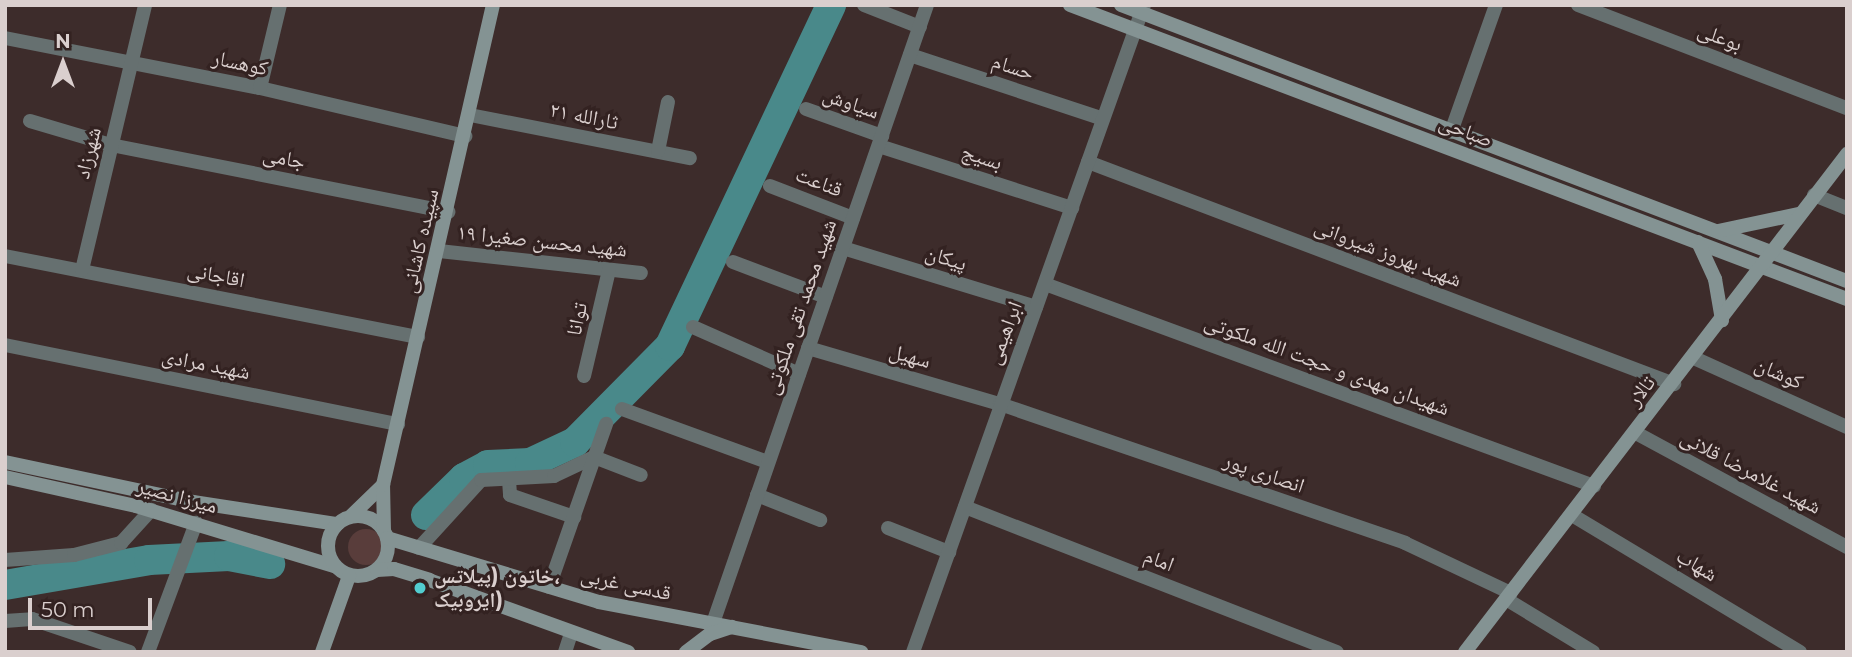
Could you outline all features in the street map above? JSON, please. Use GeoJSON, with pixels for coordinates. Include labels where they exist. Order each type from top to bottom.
{"type":"FeatureCollection","features":[{"type":"Feature","properties":{"kind":"street","name":"شهرزاد"},"geometry":{"type":"LineString","coordinates":[[82,270],[145,5]]}},
{"type":"Feature","properties":{"kind":"street"},"geometry":{"type":"LineString","coordinates":[[260,88],[280,5]]}},
{"type":"Feature","properties":{"kind":"street","name":"سپیده کاشانی"},"geometry":{"type":"LineString","coordinates":[[386,535],[383,485],[494,5]]}},
{"type":"Feature","properties":{"kind":"street"},"geometry":{"type":"LineString","coordinates":[[864,5],[919,27]]}},
{"type":"Feature","properties":{"kind":"street","name":"شهید محمد تقی ملکوتی"},"geometry":{"type":"LineString","coordinates":[[713,622],[927,5]]}},
{"type":"Feature","properties":{"kind":"street","name":"صباحی"},"geometry":{"type":"LineString","coordinates":[[1070,5],[1847,299]]}},
{"type":"Feature","properties":{"kind":"street","name":"صباحی"},"geometry":{"type":"LineString","coordinates":[[1121,5],[1142,9],[1451,132],[1847,281]]}},
{"type":"Feature","properties":{"kind":"street"},"geometry":{"type":"LineString","coordinates":[[1451,132],[1496,5]]}},
{"type":"Feature","properties":{"kind":"street","name":"بوعلی"},"geometry":{"type":"LineString","coordinates":[[1578,5],[1612,11],[1847,108]]}},
{"type":"Feature","properties":{"kind":"street","name":"ابراهیمی"},"geometry":{"type":"LineString","coordinates":[[914,652],[999,404],[1045,284],[1142,9]]}},
{"type":"Feature","properties":{"kind":"street","name":"کوهسار"},"geometry":{"type":"LineString","coordinates":[[5,38],[260,88],[465,136]]}},
{"type":"Feature","properties":{"kind":"street","name":"حسام"},"geometry":{"type":"LineString","coordinates":[[910,55],[1104,119]]}},
{"type":"Feature","properties":{"kind":"street"},"geometry":{"type":"LineString","coordinates":[[658,151],[668,102]]}},
{"type":"Feature","properties":{"kind":"street","name":"سیاوش"},"geometry":{"type":"LineString","coordinates":[[806,109],[880,141]]}},
{"type":"Feature","properties":{"kind":"street","name":"ثارالله ۲۱"},"geometry":{"type":"LineString","coordinates":[[470,115],[690,158]]}},
{"type":"Feature","properties":{"kind":"street","name":"جامی"},"geometry":{"type":"LineString","coordinates":[[30,121],[111,145],[448,212]]}},
{"type":"Feature","properties":{"kind":"street","name":"بسیج"},"geometry":{"type":"LineString","coordinates":[[880,141],[1072,208]]}},
{"type":"Feature","properties":{"kind":"street","name":"تالار"},"geometry":{"type":"LineString","coordinates":[[1465,652],[1694,358],[1799,214],[1847,154]]}},
{"type":"Feature","properties":{"kind":"street","name":"شهید بهروز شیروانی"},"geometry":{"type":"LineString","coordinates":[[1088,162],[1674,384]]}},
{"type":"Feature","properties":{"kind":"street","name":"قناعت"},"geometry":{"type":"LineString","coordinates":[[770,186],[853,218]]}},
{"type":"Feature","properties":{"kind":"street"},"geometry":{"type":"LineString","coordinates":[[1814,195],[1847,208]]}},
{"type":"Feature","properties":{"kind":"street"},"geometry":{"type":"LineString","coordinates":[[1716,232],[1799,214]]}},
{"type":"Feature","properties":{"kind":"street"},"geometry":{"type":"LineString","coordinates":[[1698,242],[1715,279],[1722,320]]}},
{"type":"Feature","properties":{"kind":"street","name":"پیکان"},"geometry":{"type":"LineString","coordinates":[[843,248],[1036,307]]}},
{"type":"Feature","properties":{"kind":"street","name":"شهید محسن صغیرا ۱۹"},"geometry":{"type":"LineString","coordinates":[[439,251],[641,273]]}},
{"type":"Feature","properties":{"kind":"street","name":"اقاجانی"},"geometry":{"type":"LineString","coordinates":[[5,256],[418,337]]}},
{"type":"Feature","properties":{"kind":"street"},"geometry":{"type":"LineString","coordinates":[[733,262],[826,297]]}},
{"type":"Feature","properties":{"kind":"street","name":"توانا"},"geometry":{"type":"LineString","coordinates":[[584,376],[608,270]]}},
{"type":"Feature","properties":{"kind":"street","name":"شهیدان مهدی و حجت الله ملکوتی"},"geometry":{"type":"LineString","coordinates":[[1045,284],[1594,486]]}},
{"type":"Feature","properties":{"kind":"street"},"geometry":{"type":"LineString","coordinates":[[693,327],[799,374]]}},
{"type":"Feature","properties":{"kind":"street","name":"شهید مرادی"},"geometry":{"type":"LineString","coordinates":[[5,345],[398,424]]}},
{"type":"Feature","properties":{"kind":"street","name":"سهیل"},"geometry":{"type":"LineString","coordinates":[[808,348],[999,404]]}},
{"type":"Feature","properties":{"kind":"street","name":"کوشان"},"geometry":{"type":"LineString","coordinates":[[1694,358],[1847,427]]}},
{"type":"Feature","properties":{"kind":"street","name":"انصاری پور"},"geometry":{"type":"LineString","coordinates":[[999,404],[1405,543],[1508,596],[1593,652]]}},
{"type":"Feature","properties":{"kind":"street"},"geometry":{"type":"LineString","coordinates":[[622,409],[768,462]]}},
{"type":"Feature","properties":{"kind":"street"},"geometry":{"type":"LineString","coordinates":[[549,587],[606,424]]}},
{"type":"Feature","properties":{"kind":"street","name":"شهید غلامرضا قلانی"},"geometry":{"type":"LineString","coordinates":[[1636,433],[1847,547]]}},
{"type":"Feature","properties":{"kind":"street"},"geometry":{"type":"LineString","coordinates":[[418,548],[481,480],[554,476],[594,457],[641,475]]}},
{"type":"Feature","properties":{"kind":"street","name":"میرزا نصیر"},"geometry":{"type":"LineString","coordinates":[[5,462],[187,501],[337,524]]}},
{"type":"Feature","properties":{"kind":"street","name":"میرزا نصیر"},"geometry":{"type":"LineString","coordinates":[[5,477],[151,510],[334,566]]}},
{"type":"Feature","properties":{"kind":"street"},"geometry":{"type":"LineString","coordinates":[[509,480],[510,495],[574,517]]}},
{"type":"Feature","properties":{"kind":"street"},"geometry":{"type":"LineString","coordinates":[[383,485],[351,516],[337,524],[327,545],[334,566],[349,576],[394,569],[628,652]]}},
{"type":"Feature","properties":{"kind":"street"},"geometry":{"type":"LineString","coordinates":[[757,495],[820,520]]}},
{"type":"Feature","properties":{"kind":"street"},"geometry":{"type":"LineString","coordinates":[[148,652],[176,576],[189,521],[187,501]]}},
{"type":"Feature","properties":{"kind":"street","name":"امام"},"geometry":{"type":"LineString","coordinates":[[965,507],[1337,652]]}},
{"type":"Feature","properties":{"kind":"street"},"geometry":{"type":"LineString","coordinates":[[5,560],[74,555],[121,542],[151,510]]}},
{"type":"Feature","properties":{"kind":"street","name":"شهاب"},"geometry":{"type":"LineString","coordinates":[[1572,515],[1801,652]]}},
{"type":"Feature","properties":{"kind":"street"},"geometry":{"type":"LineString","coordinates":[[351,516],[366,517],[386,535],[387,556],[377,570]]}},
{"type":"Feature","properties":{"kind":"street"},"geometry":{"type":"LineString","coordinates":[[888,528],[949,552]]}},
{"type":"Feature","properties":{"kind":"street","name":"قدسی غربی"},"geometry":{"type":"LineString","coordinates":[[386,535],[418,548],[599,602],[861,652]]}},
{"type":"Feature","properties":{"kind":"street"},"geometry":{"type":"LineString","coordinates":[[322,652],[349,576]]}},
{"type":"Feature","properties":{"kind":"street"},"geometry":{"type":"LineString","coordinates":[[5,621],[32,619],[130,652]]}},
{"type":"Feature","properties":{"kind":"street"},"geometry":{"type":"LineString","coordinates":[[686,652],[710,634],[733,626]]}},
{"type":"Feature","properties":{"kind":"street"},"geometry":{"type":"LineString","coordinates":[[565,652],[571,634]]}},
{"type":"Feature","properties":{"kind":"shaded area"},"geometry":{"type":"Polygon","coordinates":[[[366,529],[378,535],[384,547],[378,559],[366,565],[354,559],[348,547],[354,535],[366,529]]]}},
{"type":"Feature","properties":{"kind":"waterway"},"geometry":{"type":"LineString","coordinates":[[426,515],[464,478],[488,465],[530,463],[575,442],[670,346],[831,5]]}},
{"type":"Feature","properties":{"kind":"waterway"},"geometry":{"type":"LineString","coordinates":[[5,585],[149,560],[229,556],[270,564]]}},
{"type":"Feature","properties":{"kind":"place","name":"خاتون (پیلاتس، ایروبیک)"},"geometry":{"type":"Point","coordinates":[420,588]}}]}
